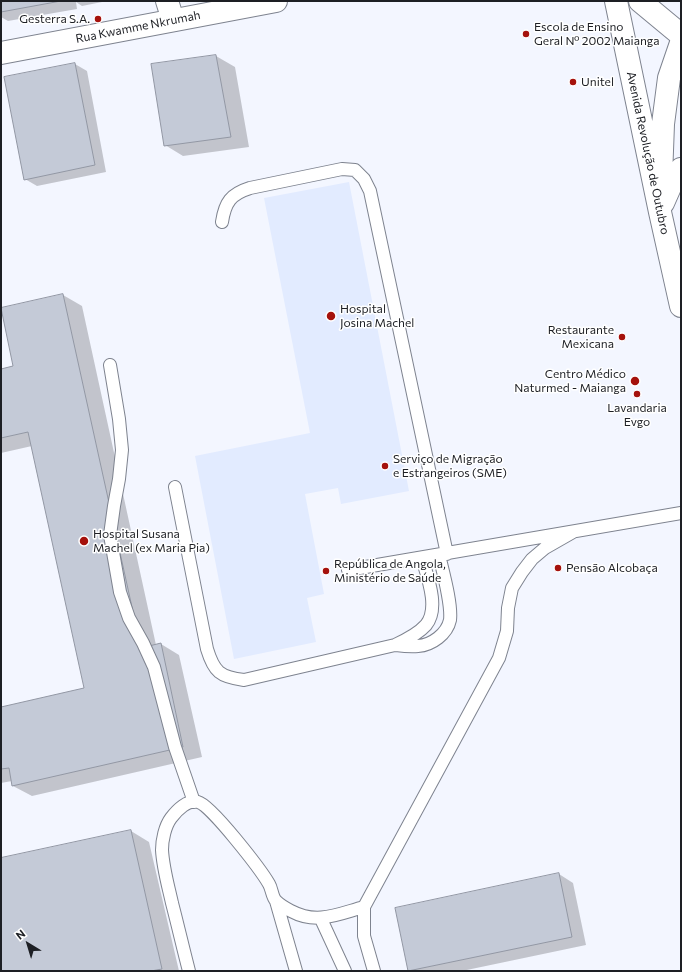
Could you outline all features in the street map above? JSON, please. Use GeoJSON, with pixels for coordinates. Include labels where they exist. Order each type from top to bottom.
{"type":"FeatureCollection","features":[{"type":"Feature","properties":{"kind":"main road","name":"Rua Kwamme Nkrumah"},"geometry":{"type":"LineString","coordinates":[[1,53],[170,10],[276,1]]}},
{"type":"Feature","properties":{"kind":"main road","name":"Avenida Revolução de Outubro"},"geometry":{"type":"LineString","coordinates":[[616,1],[681,306]]}},
{"type":"Feature","properties":{"kind":"main road"},"geometry":{"type":"LineString","coordinates":[[640,1],[681,35]]}},
{"type":"Feature","properties":{"kind":"main road"},"geometry":{"type":"LineString","coordinates":[[660,212],[663,131],[669,78],[681,43]]}},
{"type":"Feature","properties":{"kind":"main road"},"geometry":{"type":"LineString","coordinates":[[660,212],[674,178],[681,169]]}},
{"type":"Feature","properties":{"kind":"lane"},"geometry":{"type":"LineString","coordinates":[[222,222],[224,210],[230,200],[239,192],[250,188],[342,168],[355,170],[364,179],[370,191],[443,554],[450,620],[445,632],[433,642],[419,646],[395,645]]}},
{"type":"Feature","properties":{"kind":"lane"},"geometry":{"type":"LineString","coordinates":[[110,365],[119,419],[122,450],[110,535],[120,592],[129,618],[143,642],[154,666],[175,746],[194,802]]}},
{"type":"Feature","properties":{"kind":"lane"},"geometry":{"type":"LineString","coordinates":[[175,487],[207,649],[211,662],[218,672],[229,678],[244,680],[395,645],[412,637],[427,624],[432,614],[432,602],[422,558]]}},
{"type":"Feature","properties":{"kind":"lane"},"geometry":{"type":"LineString","coordinates":[[348,570],[681,513]]}},
{"type":"Feature","properties":{"kind":"lane"},"geometry":{"type":"LineString","coordinates":[[374,971],[364,936],[364,907],[499,658],[507,631],[508,608],[512,588],[532,559],[545,548],[573,532]]}},
{"type":"Feature","properties":{"kind":"lane"},"geometry":{"type":"LineString","coordinates":[[189,971],[164,869],[162,848],[170,819],[182,806],[194,802],[199,802],[204,805],[222,823],[270,885],[296,971]]}},
{"type":"Feature","properties":{"kind":"lane"},"geometry":{"type":"LineString","coordinates":[[276,901],[299,915],[322,919],[364,907]]}},
{"type":"Feature","properties":{"kind":"lane"},"geometry":{"type":"LineString","coordinates":[[322,919],[345,971]]}},
{"type":"Feature","properties":{"kind":"shaded area","name":"Hospital Josina Machel"},"geometry":{"type":"Polygon","coordinates":[[[349,182],[409,491],[341,504],[338,488],[305,494],[324,594],[307,598],[316,642],[234,659],[195,456],[310,433],[264,198],[349,182]]]}},
{"type":"Feature","properties":{"kind":"building"},"geometry":{"type":"Polygon","coordinates":[[[1,1],[61,1],[1,12],[1,1]]]}},
{"type":"Feature","properties":{"kind":"building"},"geometry":{"type":"Polygon","coordinates":[[[216,55],[231,137],[164,146],[151,64],[216,55]]]}},
{"type":"Feature","properties":{"kind":"building"},"geometry":{"type":"Polygon","coordinates":[[[75,63],[95,165],[24,180],[4,77],[75,63]]]}},
{"type":"Feature","properties":{"kind":"building","name":"Hospital Susana Machel (ex Maria Pia)"},"geometry":{"type":"Polygon","coordinates":[[[63,294],[141,648],[161,643],[183,747],[12,786],[9,768],[1,769],[1,707],[84,688],[28,432],[1,438],[1,369],[13,366],[1,308],[63,294]]]}},
{"type":"Feature","properties":{"kind":"building"},"geometry":{"type":"Polygon","coordinates":[[[131,830],[162,969],[151,971],[1,971],[1,858],[131,830]]]}},
{"type":"Feature","properties":{"kind":"building"},"geometry":{"type":"Polygon","coordinates":[[[559,873],[572,937],[408,971],[395,908],[559,873]]]}},
{"type":"Feature","properties":{"kind":"place","name":"Gesterra S.A."},"geometry":{"type":"Point","coordinates":[98,19]}},
{"type":"Feature","properties":{"kind":"place","name":"Escola de Ensino Geral Nº 2002 Maianga"},"geometry":{"type":"Point","coordinates":[526,34]}},
{"type":"Feature","properties":{"kind":"place","name":"Unitel"},"geometry":{"type":"Point","coordinates":[573,82]}},
{"type":"Feature","properties":{"kind":"place","name":"Hospital Josina Machel"},"geometry":{"type":"Point","coordinates":[331,316]}},
{"type":"Feature","properties":{"kind":"place","name":"Restaurante Mexicana"},"geometry":{"type":"Point","coordinates":[622,337]}},
{"type":"Feature","properties":{"kind":"place","name":"Centro Médico Naturmed - Maianga"},"geometry":{"type":"Point","coordinates":[635,381]}},
{"type":"Feature","properties":{"kind":"place","name":"Lavandaria Evgo"},"geometry":{"type":"Point","coordinates":[637,394]}},
{"type":"Feature","properties":{"kind":"place","name":"Serviço de Migração e Estrangeiros (SME)"},"geometry":{"type":"Point","coordinates":[385,466]}},
{"type":"Feature","properties":{"kind":"place","name":"Hospital Susana Machel (ex Maria Pia)"},"geometry":{"type":"Point","coordinates":[84,541]}},
{"type":"Feature","properties":{"kind":"place","name":"Pensão Alcobaça"},"geometry":{"type":"Point","coordinates":[558,568]}},
{"type":"Feature","properties":{"kind":"place","name":"República de Angola, Ministério de Saúde"},"geometry":{"type":"Point","coordinates":[326,571]}}]}
